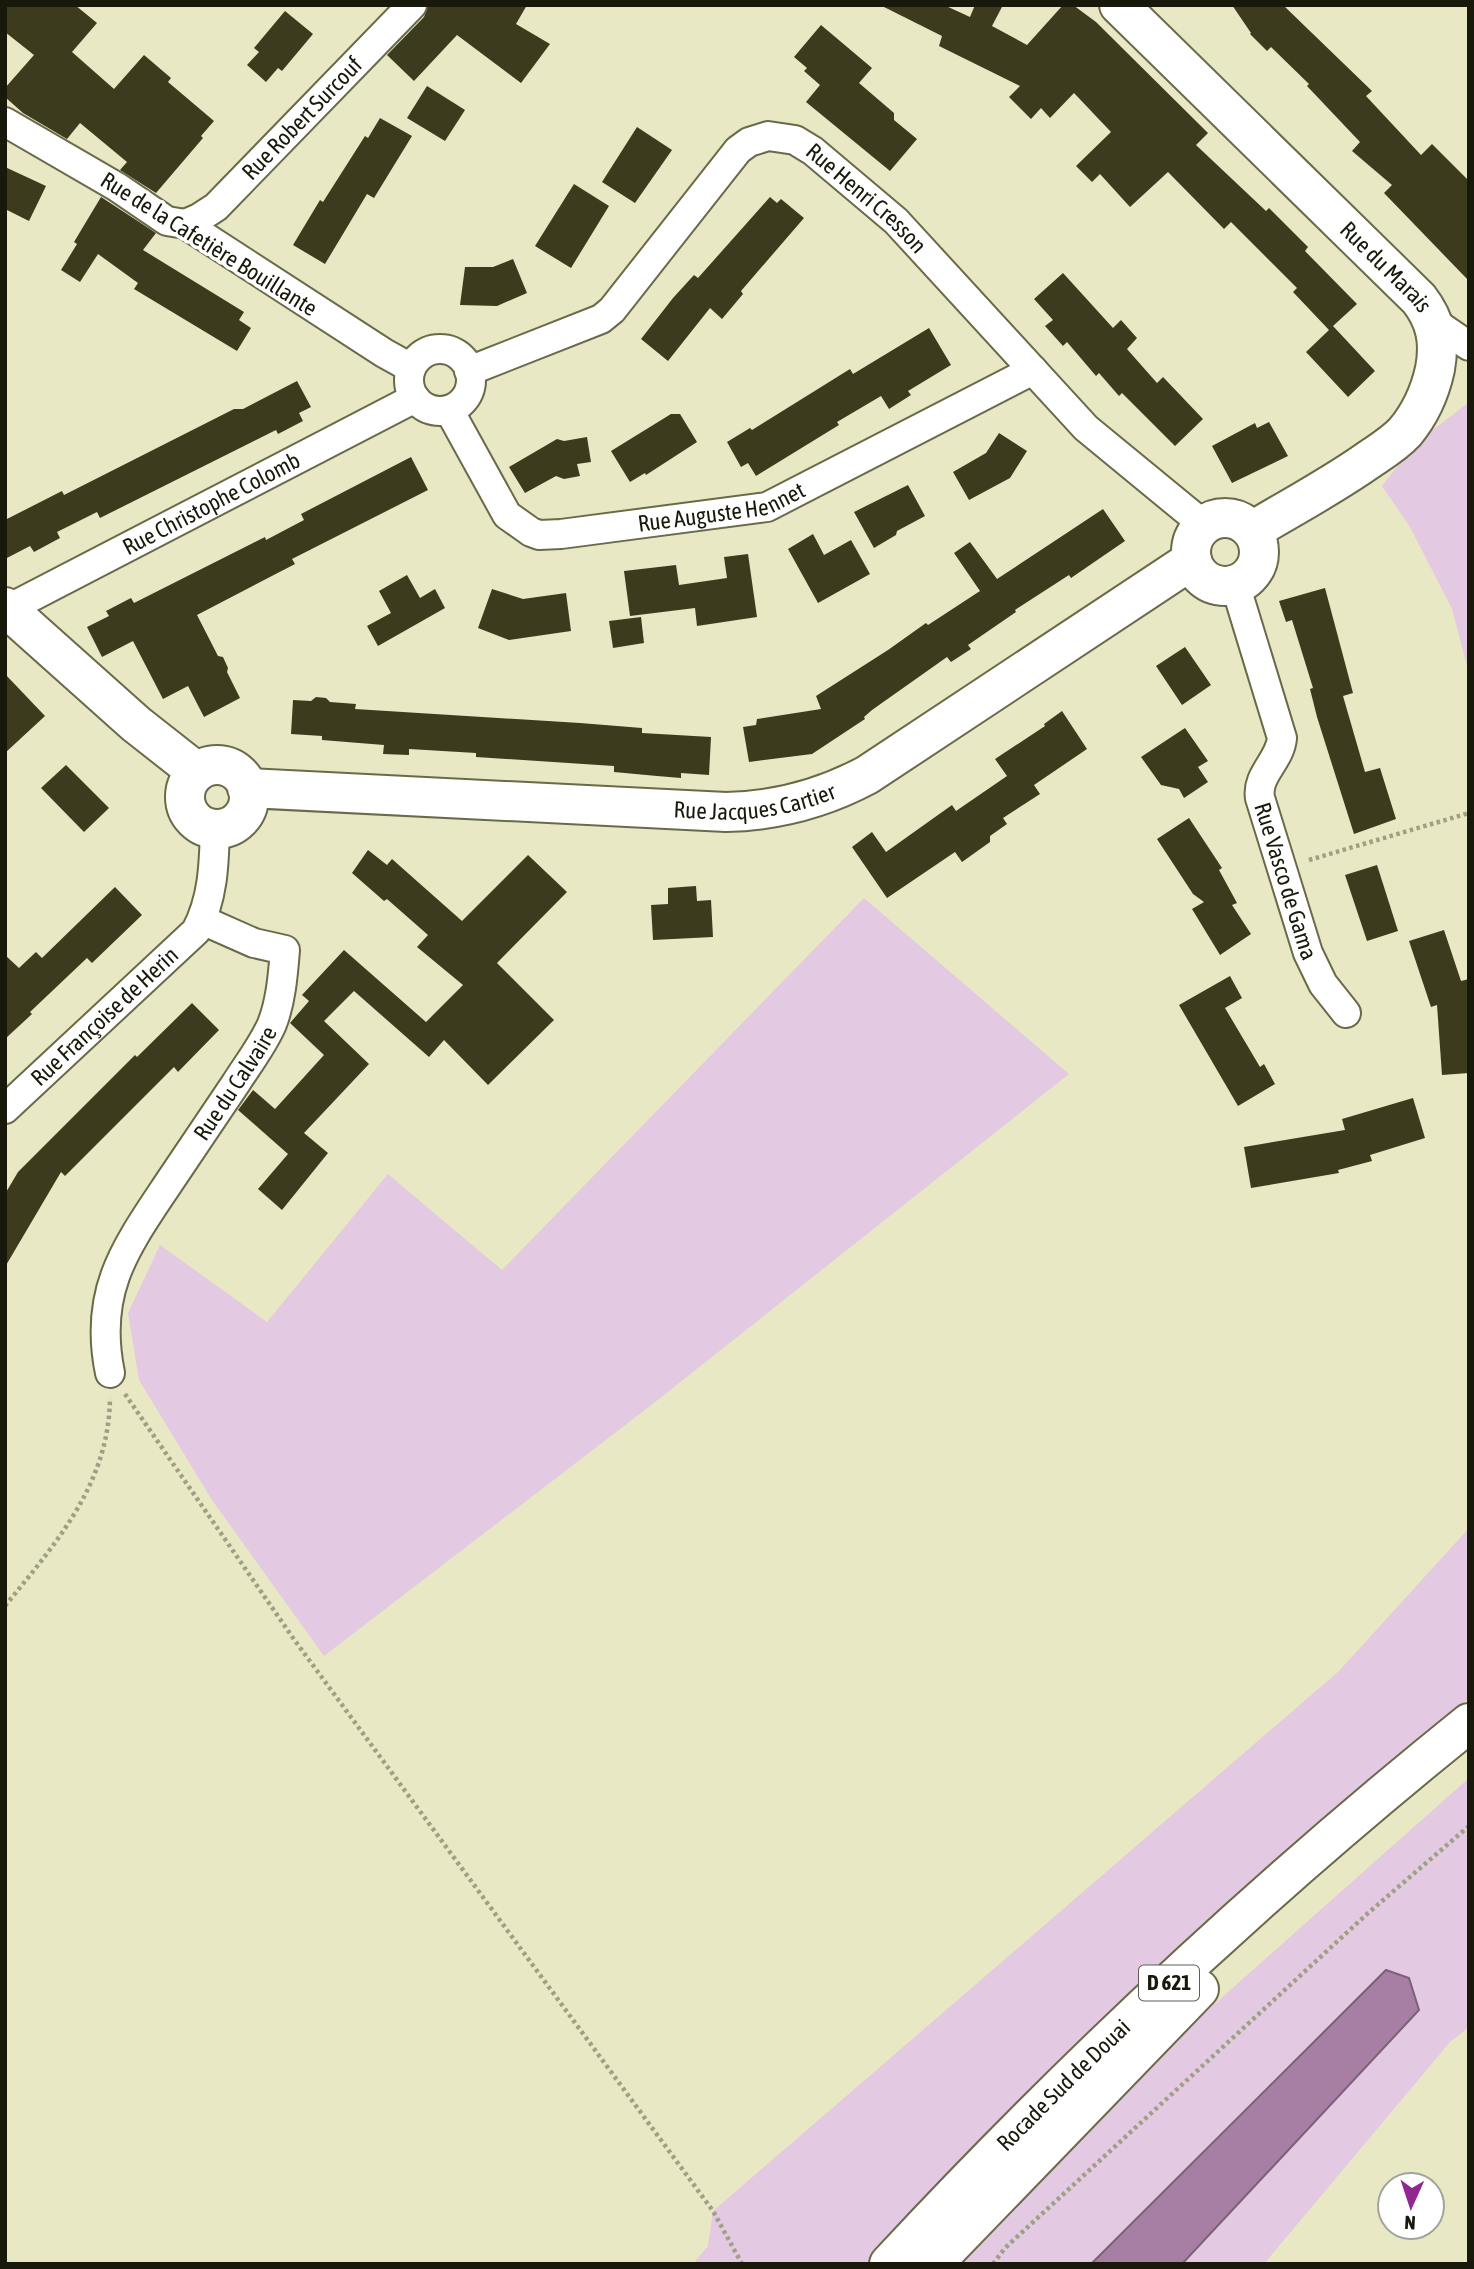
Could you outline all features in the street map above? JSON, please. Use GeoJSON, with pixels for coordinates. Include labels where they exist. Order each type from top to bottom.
{"type":"FeatureCollection","features":[{"type":"Feature","properties":{"kind":"main road","name":"Rue du Marais"},"geometry":{"type":"LineString","coordinates":[[1119,5],[1419,299],[1434,322],[1437,353],[1431,386],[1405,432],[1340,480],[1252,531]]}},
{"type":"Feature","properties":{"kind":"main road"},"geometry":{"type":"LineString","coordinates":[[1218,519],[1233,519],[1247,525],[1252,531],[1259,545],[1258,562],[1250,575],[1235,584],[1218,586],[1196,570],[1198,542],[1218,519]]}},
{"type":"Feature","properties":{"kind":"main road","name":"Rue Jacques Cartier"},"geometry":{"type":"LineString","coordinates":[[247,788],[726,812],[768,810],[804,802],[866,775],[1198,542]]}},
{"type":"Feature","properties":{"kind":"main road"},"geometry":{"type":"LineString","coordinates":[[7,608],[136,724],[197,772]]}},
{"type":"Feature","properties":{"kind":"main road"},"geometry":{"type":"LineString","coordinates":[[226,767],[236,772],[247,788],[247,808],[234,824],[215,829],[197,822],[187,807],[186,788],[197,772],[206,768],[226,767]]}},
{"type":"Feature","properties":{"kind":"main road","name":"Rocade Sud de Douai"},"geometry":{"type":"LineString","coordinates":[[889,2264],[960,2187],[1193,1961],[1324,1843],[1469,1723]]}},
{"type":"Feature","properties":{"kind":"main road","name":"Rocade Sud de Douai"},"geometry":{"type":"LineString","coordinates":[[933,2264],[1199,1989],[1289,1906],[1469,1753]]}},
{"type":"Feature","properties":{"kind":"street","name":"Rue Robert Surcouf"},"geometry":{"type":"LineString","coordinates":[[185,223],[216,207],[412,5]]}},
{"type":"Feature","properties":{"kind":"street","name":"Rue de la Cafetière Bouillante"},"geometry":{"type":"LineString","coordinates":[[5,122],[117,187],[167,221],[185,223],[293,295],[411,368]]}},
{"type":"Feature","properties":{"kind":"street","name":"Rue Henri Cresson"},"geometry":{"type":"LineString","coordinates":[[469,371],[601,319],[612,310],[738,150],[749,142],[768,136],[782,136],[804,144],[881,207],[1096,436],[1168,493],[1198,542]]}},
{"type":"Feature","properties":{"kind":"street"},"geometry":{"type":"LineString","coordinates":[[1434,322],[1469,346]]}},
{"type":"Feature","properties":{"kind":"street"},"geometry":{"type":"LineString","coordinates":[[435,349],[458,355],[469,371],[467,394],[449,410],[430,410],[415,398],[409,383],[415,361],[424,353],[435,349]]}},
{"type":"Feature","properties":{"kind":"street","name":"Rue Auguste Hennet"},"geometry":{"type":"LineString","coordinates":[[449,410],[507,515],[531,532],[561,534],[767,507],[1033,370]]}},
{"type":"Feature","properties":{"kind":"street","name":"Rue Christophe Colomb"},"geometry":{"type":"LineString","coordinates":[[7,608],[415,398]]}},
{"type":"Feature","properties":{"kind":"street","name":"Rue Vasco de Gama"},"geometry":{"type":"LineString","coordinates":[[1235,584],[1281,732],[1281,745],[1263,777],[1259,790],[1281,869],[1314,968],[1322,984],[1346,1013]]}},
{"type":"Feature","properties":{"kind":"street"},"geometry":{"type":"LineString","coordinates":[[202,920],[212,885],[215,829]]}},
{"type":"Feature","properties":{"kind":"street","name":"Rue Françoise de Herin"},"geometry":{"type":"LineString","coordinates":[[5,1109],[187,941],[202,920]]}},
{"type":"Feature","properties":{"kind":"street","name":"Rue du Calvaire"},"geometry":{"type":"LineString","coordinates":[[110,1373],[105,1349],[105,1319],[108,1296],[120,1261],[152,1208],[257,1051],[272,1022],[281,987],[285,950],[254,943],[202,920]]}},
{"type":"Feature","properties":{"kind":"path"},"geometry":{"type":"LineString","coordinates":[[1281,869],[1469,813]]}},
{"type":"Feature","properties":{"kind":"path"},"geometry":{"type":"LineString","coordinates":[[5,1606],[60,1537],[90,1484],[102,1456],[108,1432],[110,1373]]}},
{"type":"Feature","properties":{"kind":"path"},"geometry":{"type":"LineString","coordinates":[[110,1373],[293,1638],[713,2211],[742,2264]]}},
{"type":"Feature","properties":{"kind":"path"},"geometry":{"type":"LineString","coordinates":[[993,2264],[1005,2248],[1367,1914],[1469,1826]]}},
{"type":"Feature","properties":{"kind":"shaded area"},"geometry":{"type":"Polygon","coordinates":[[[1469,402],[1469,673],[1452,609],[1410,527],[1382,486],[1415,444],[1469,402]]]}},
{"type":"Feature","properties":{"kind":"shaded area"},"geometry":{"type":"Polygon","coordinates":[[[864,898],[1069,1074],[650,1406],[324,1656],[212,1500],[139,1380],[128,1313],[160,1245],[267,1322],[388,1174],[502,1270],[864,898]]]}},
{"type":"Feature","properties":{"kind":"shaded area"},"geometry":{"type":"Polygon","coordinates":[[[1469,1528],[1469,1698],[1258,1874],[963,2160],[869,2264],[693,2264],[708,2246],[713,2211],[1339,1671],[1469,1528]]]}},
{"type":"Feature","properties":{"kind":"shaded area"},"geometry":{"type":"Polygon","coordinates":[[[1469,1778],[1469,2027],[1450,2042],[1264,2264],[953,2264],[1184,2031],[1469,1778]]]}},
{"type":"Feature","properties":{"kind":"shaded area"},"geometry":{"type":"Polygon","coordinates":[[[1386,1970],[1409,1978],[1419,2010],[1182,2264],[1091,2264],[1386,1970]]]}},
{"type":"Feature","properties":{"kind":"building"},"geometry":{"type":"Polygon","coordinates":[[[5,5],[75,5],[97,23],[72,52],[114,89],[144,55],[171,78],[168,82],[214,121],[156,193],[120,170],[127,162],[80,123],[67,139],[23,113],[5,97],[5,88],[34,55],[5,32],[5,5]]]}},
{"type":"Feature","properties":{"kind":"building"},"geometry":{"type":"Polygon","coordinates":[[[428,5],[527,5],[516,24],[550,44],[521,83],[457,35],[414,81],[387,55],[424,17],[428,5]]]}},
{"type":"Feature","properties":{"kind":"building"},"geometry":{"type":"Polygon","coordinates":[[[880,5],[944,5],[970,17],[975,5],[1003,5],[992,26],[1027,45],[1063,5],[1073,5],[1096,22],[1208,133],[1196,145],[1266,211],[1269,208],[1308,247],[1305,251],[1357,304],[1333,326],[1375,371],[1348,397],[1306,352],[1329,330],[1293,292],[1297,288],[1231,222],[1224,229],[1168,172],[1130,207],[1100,174],[1092,182],[1076,166],[1111,132],[1074,93],[1050,118],[1041,108],[1031,119],[1009,97],[1020,86],[939,46],[942,36],[880,5]]]}},
{"type":"Feature","properties":{"kind":"building"},"geometry":{"type":"Polygon","coordinates":[[[1232,5],[1283,5],[1372,91],[1366,96],[1421,155],[1432,144],[1469,181],[1469,281],[1384,193],[1392,185],[1352,151],[1360,142],[1307,86],[1309,84],[1271,47],[1267,51],[1250,34],[1232,5]]]}},
{"type":"Feature","properties":{"kind":"building"},"geometry":{"type":"Polygon","coordinates":[[[285,11],[313,34],[282,71],[278,68],[266,82],[247,65],[259,52],[254,48],[285,11]]]}},
{"type":"Feature","properties":{"kind":"building"},"geometry":{"type":"Polygon","coordinates":[[[821,25],[872,68],[859,83],[894,113],[894,120],[917,139],[890,171],[806,102],[820,85],[804,71],[807,68],[794,57],[821,25]]]}},
{"type":"Feature","properties":{"kind":"building"},"geometry":{"type":"Polygon","coordinates":[[[427,86],[465,110],[445,141],[407,118],[427,86]]]}},
{"type":"Feature","properties":{"kind":"building"},"geometry":{"type":"Polygon","coordinates":[[[380,118],[412,136],[374,198],[367,194],[325,264],[293,245],[320,200],[323,202],[365,136],[368,138],[380,118]]]}},
{"type":"Feature","properties":{"kind":"building"},"geometry":{"type":"Polygon","coordinates":[[[637,127],[672,150],[635,203],[602,182],[637,127]]]}},
{"type":"Feature","properties":{"kind":"building"},"geometry":{"type":"Polygon","coordinates":[[[5,167],[46,186],[29,221],[5,209],[5,167]]]}},
{"type":"Feature","properties":{"kind":"building"},"geometry":{"type":"Polygon","coordinates":[[[574,184],[609,206],[571,268],[535,246],[574,184]]]}},
{"type":"Feature","properties":{"kind":"building"},"geometry":{"type":"Polygon","coordinates":[[[101,197],[156,233],[143,250],[244,312],[239,320],[251,328],[237,351],[134,289],[138,283],[98,254],[80,282],[61,270],[101,197]]]}},
{"type":"Feature","properties":{"kind":"building"},"geometry":{"type":"Polygon","coordinates":[[[770,197],[777,203],[781,199],[804,218],[741,291],[743,294],[722,319],[710,308],[668,361],[641,339],[673,298],[694,275],[698,278],[770,197]]]}},
{"type":"Feature","properties":{"kind":"building"},"geometry":{"type":"Polygon","coordinates":[[[513,259],[527,293],[497,306],[460,305],[465,267],[493,267],[513,259]]]}},
{"type":"Feature","properties":{"kind":"building"},"geometry":{"type":"Polygon","coordinates":[[[1063,273],[1113,328],[1121,320],[1137,338],[1127,349],[1157,383],[1163,377],[1203,419],[1175,446],[1122,393],[1119,396],[1099,373],[1096,376],[1067,342],[1063,346],[1045,326],[1053,320],[1034,299],[1063,273]]]}},
{"type":"Feature","properties":{"kind":"building"},"geometry":{"type":"Polygon","coordinates":[[[929,328],[951,365],[908,391],[911,395],[889,409],[881,396],[756,476],[748,463],[741,467],[727,442],[750,428],[752,430],[850,369],[853,374],[929,328]]]}},
{"type":"Feature","properties":{"kind":"building"},"geometry":{"type":"Polygon","coordinates":[[[297,381],[311,407],[299,413],[303,421],[278,434],[276,430],[100,518],[97,512],[57,532],[60,538],[34,552],[30,546],[5,559],[5,520],[62,491],[64,495],[234,409],[243,409],[297,381]]]}},
{"type":"Feature","properties":{"kind":"building"},"geometry":{"type":"Polygon","coordinates":[[[671,414],[680,414],[697,442],[646,475],[645,473],[630,482],[611,451],[671,414]]]}},
{"type":"Feature","properties":{"kind":"building"},"geometry":{"type":"Polygon","coordinates":[[[1269,422],[1288,456],[1232,483],[1212,446],[1255,423],[1257,428],[1269,422]]]}},
{"type":"Feature","properties":{"kind":"building"},"geometry":{"type":"Polygon","coordinates":[[[999,433],[1027,451],[1010,478],[969,500],[953,472],[986,453],[999,433]]]}},
{"type":"Feature","properties":{"kind":"building"},"geometry":{"type":"Polygon","coordinates":[[[587,437],[591,462],[577,464],[580,476],[564,479],[556,476],[525,493],[509,467],[557,439],[564,441],[587,437]]]}},
{"type":"Feature","properties":{"kind":"building"},"geometry":{"type":"Polygon","coordinates":[[[411,457],[428,490],[292,559],[295,564],[197,615],[218,656],[223,657],[240,698],[204,717],[188,686],[163,699],[133,641],[102,657],[87,627],[109,616],[106,611],[131,598],[134,603],[265,537],[266,540],[304,520],[301,514],[411,457]]]}},
{"type":"Feature","properties":{"kind":"building"},"geometry":{"type":"Polygon","coordinates":[[[908,485],[925,516],[897,531],[896,535],[874,548],[854,512],[908,485]]]}},
{"type":"Feature","properties":{"kind":"building"},"geometry":{"type":"Polygon","coordinates":[[[1103,509],[1125,541],[1071,578],[1069,575],[1015,610],[1016,612],[968,645],[971,649],[951,662],[947,657],[872,710],[865,719],[812,754],[749,762],[743,727],[756,725],[757,719],[821,709],[816,696],[926,623],[928,625],[980,591],[954,553],[970,542],[997,579],[1103,509]]]}},
{"type":"Feature","properties":{"kind":"building"},"geometry":{"type":"Polygon","coordinates":[[[813,534],[824,555],[851,540],[870,574],[818,603],[788,549],[813,534]]]}},
{"type":"Feature","properties":{"kind":"building"},"geometry":{"type":"Polygon","coordinates":[[[748,554],[757,617],[697,626],[695,608],[630,616],[624,571],[676,565],[679,585],[727,578],[724,557],[748,554]]]}},
{"type":"Feature","properties":{"kind":"building"},"geometry":{"type":"Polygon","coordinates":[[[407,575],[420,598],[435,589],[445,608],[378,646],[367,626],[391,613],[379,591],[407,575]]]}},
{"type":"Feature","properties":{"kind":"building"},"geometry":{"type":"Polygon","coordinates":[[[1325,588],[1353,693],[1343,696],[1365,772],[1380,768],[1396,819],[1354,834],[1317,717],[1310,689],[1313,688],[1292,620],[1286,622],[1279,601],[1325,588]]]}},
{"type":"Feature","properties":{"kind":"building"},"geometry":{"type":"Polygon","coordinates":[[[492,589],[523,599],[566,593],[571,631],[509,640],[478,628],[492,589]]]}},
{"type":"Feature","properties":{"kind":"building"},"geometry":{"type":"Polygon","coordinates":[[[641,617],[644,643],[613,648],[609,621],[641,617]]]}},
{"type":"Feature","properties":{"kind":"building"},"geometry":{"type":"Polygon","coordinates":[[[1185,647],[1211,685],[1182,705],[1156,666],[1185,647]]]}},
{"type":"Feature","properties":{"kind":"building"},"geometry":{"type":"Polygon","coordinates":[[[5,674],[45,716],[5,753],[5,674]]]}},
{"type":"Feature","properties":{"kind":"building"},"geometry":{"type":"Polygon","coordinates":[[[316,697],[326,698],[330,702],[356,704],[355,709],[580,723],[642,728],[642,733],[711,737],[709,775],[681,773],[681,778],[614,772],[614,766],[476,757],[476,753],[409,749],[409,755],[383,754],[384,745],[322,740],[322,736],[291,734],[293,700],[311,701],[316,697]]]}},
{"type":"Feature","properties":{"kind":"building"},"geometry":{"type":"Polygon","coordinates":[[[1062,711],[1087,749],[1034,785],[1040,794],[1003,818],[1007,824],[990,836],[990,842],[962,862],[955,852],[887,898],[852,847],[872,832],[886,852],[952,805],[956,811],[1007,776],[995,759],[1045,726],[1044,724],[1062,711]]]}},
{"type":"Feature","properties":{"kind":"building"},"geometry":{"type":"Polygon","coordinates":[[[1185,728],[1208,761],[1198,767],[1208,782],[1184,798],[1179,789],[1161,785],[1141,757],[1185,728]]]}},
{"type":"Feature","properties":{"kind":"building"},"geometry":{"type":"Polygon","coordinates":[[[66,765],[109,808],[84,832],[41,788],[66,765]]]}},
{"type":"Feature","properties":{"kind":"building"},"geometry":{"type":"Polygon","coordinates":[[[1189,818],[1222,868],[1219,870],[1237,903],[1232,905],[1251,934],[1220,955],[1192,909],[1204,902],[1193,894],[1157,839],[1189,818]]]}},
{"type":"Feature","properties":{"kind":"building"},"geometry":{"type":"Polygon","coordinates":[[[368,850],[387,865],[392,859],[462,921],[528,855],[567,892],[497,963],[554,1020],[488,1085],[444,1040],[429,1057],[354,991],[324,1021],[369,1064],[304,1133],[328,1153],[282,1210],[258,1189],[288,1154],[238,1110],[253,1090],[275,1109],[324,1055],[290,1023],[309,1001],[302,995],[344,950],[426,1022],[463,985],[417,947],[428,935],[352,873],[368,850]]]}},
{"type":"Feature","properties":{"kind":"building"},"geometry":{"type":"Polygon","coordinates":[[[1377,865],[1398,931],[1367,941],[1345,875],[1377,865]]]}},
{"type":"Feature","properties":{"kind":"building"},"geometry":{"type":"Polygon","coordinates":[[[696,886],[697,901],[711,900],[713,937],[653,940],[651,905],[668,904],[668,888],[696,886]]]}},
{"type":"Feature","properties":{"kind":"building"},"geometry":{"type":"Polygon","coordinates":[[[115,887],[142,915],[92,963],[87,958],[5,1039],[5,955],[19,968],[36,952],[42,958],[115,887]]]}},
{"type":"Feature","properties":{"kind":"building"},"geometry":{"type":"Polygon","coordinates":[[[1444,930],[1461,981],[1469,979],[1469,1073],[1442,1075],[1437,1005],[1431,1007],[1409,941],[1444,930]]]}},
{"type":"Feature","properties":{"kind":"building"},"geometry":{"type":"Polygon","coordinates":[[[1230,976],[1242,998],[1225,1008],[1260,1067],[1264,1064],[1275,1084],[1238,1106],[1179,1005],[1230,976]]]}},
{"type":"Feature","properties":{"kind":"building"},"geometry":{"type":"Polygon","coordinates":[[[192,1003],[219,1030],[178,1072],[174,1067],[65,1176],[61,1172],[5,1267],[5,1194],[18,1172],[135,1055],[137,1057],[192,1003]]]}},
{"type":"Feature","properties":{"kind":"building"},"geometry":{"type":"Polygon","coordinates":[[[1413,1098],[1425,1138],[1370,1155],[1372,1161],[1338,1170],[1339,1173],[1251,1188],[1244,1147],[1345,1130],[1342,1119],[1413,1098]]]}}]}
